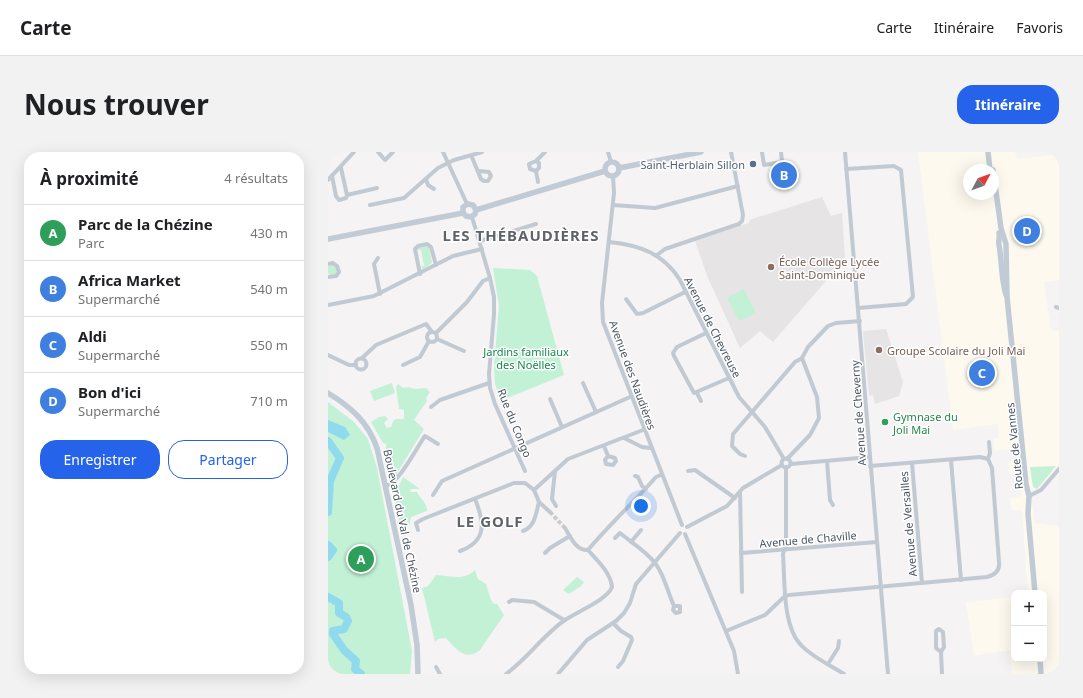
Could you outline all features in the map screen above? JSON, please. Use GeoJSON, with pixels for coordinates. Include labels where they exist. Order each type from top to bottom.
{"type":"FeatureCollection","features":[{"type":"Feature","properties":{"kind":"street"},"geometry":{"type":"LineString","coordinates":[[328,180],[342,168],[354,152]]}},
{"type":"Feature","properties":{"kind":"street"},"geometry":{"type":"LineString","coordinates":[[378,152],[385,160],[393,152]]}},
{"type":"Feature","properties":{"kind":"street"},"geometry":{"type":"LineString","coordinates":[[443,152],[467,204]]}},
{"type":"Feature","properties":{"kind":"street"},"geometry":{"type":"LineString","coordinates":[[370,205],[404,198],[438,168],[448,163],[482,152]]}},
{"type":"Feature","properties":{"kind":"street"},"geometry":{"type":"LineString","coordinates":[[536,171],[531,170],[529,166],[544,152]]}},
{"type":"Feature","properties":{"kind":"street"},"geometry":{"type":"LineString","coordinates":[[608,152],[611,162],[615,163],[619,168]]}},
{"type":"Feature","properties":{"kind":"street"},"geometry":{"type":"LineString","coordinates":[[619,168],[671,155],[701,152]]}},
{"type":"Feature","properties":{"kind":"street"},"geometry":{"type":"LineString","coordinates":[[657,255],[664,249],[741,222],[743,217],[731,152]]}},
{"type":"Feature","properties":{"kind":"street"},"geometry":{"type":"LineString","coordinates":[[762,152],[764,165],[782,162],[781,152]]}},
{"type":"Feature","properties":{"kind":"street","name":"Avenue de Cheverny"},"geometry":{"type":"LineString","coordinates":[[845,152],[888,674]]}},
{"type":"Feature","properties":{"kind":"street","name":"Route de Vannes"},"geometry":{"type":"LineString","coordinates":[[990,152],[991,164]]}},
{"type":"Feature","properties":{"kind":"street"},"geometry":{"type":"LineString","coordinates":[[471,155],[479,171]]}},
{"type":"Feature","properties":{"kind":"street"},"geometry":{"type":"LineString","coordinates":[[536,161],[540,166],[536,171],[538,182]]}},
{"type":"Feature","properties":{"kind":"street"},"geometry":{"type":"LineString","coordinates":[[605,171],[606,165],[611,162]]}},
{"type":"Feature","properties":{"kind":"street"},"geometry":{"type":"LineString","coordinates":[[846,169],[894,166],[901,170],[913,297],[906,304],[858,308]]}},
{"type":"Feature","properties":{"kind":"street"},"geometry":{"type":"LineString","coordinates":[[342,168],[347,195]]}},
{"type":"Feature","properties":{"kind":"street"},"geometry":{"type":"LineString","coordinates":[[605,171],[608,175],[613,176],[618,173],[619,168]]}},
{"type":"Feature","properties":{"kind":"street"},"geometry":{"type":"LineString","coordinates":[[467,204],[463,207],[463,213],[467,217],[472,216],[476,210],[605,171]]}},
{"type":"Feature","properties":{"kind":"street"},"geometry":{"type":"LineString","coordinates":[[332,176],[336,196],[339,200],[346,198],[347,195],[377,188]]}},
{"type":"Feature","properties":{"kind":"street","name":"Avenue des Naudières"},"geometry":{"type":"LineString","coordinates":[[613,176],[612,205],[602,303],[602,319],[643,430],[682,526]]}},
{"type":"Feature","properties":{"kind":"street"},"geometry":{"type":"LineString","coordinates":[[426,179],[428,185],[434,189]]}},
{"type":"Feature","properties":{"kind":"street"},"geometry":{"type":"LineString","coordinates":[[612,205],[646,208],[658,207],[738,186]]}},
{"type":"Feature","properties":{"kind":"street","name":"Route de Vannes"},"geometry":{"type":"LineString","coordinates":[[994,200],[1002,244]]}},
{"type":"Feature","properties":{"kind":"street","name":"Route de Vannes"},"geometry":{"type":"LineString","coordinates":[[996,200],[1002,244],[1004,288],[1007,297],[1026,484],[1030,496],[1028,514],[1035,590]]}},
{"type":"Feature","properties":{"kind":"street"},"geometry":{"type":"LineString","coordinates":[[467,204],[473,205],[476,210]]}},
{"type":"Feature","properties":{"kind":"street"},"geometry":{"type":"LineString","coordinates":[[328,239],[463,213]]}},
{"type":"Feature","properties":{"kind":"street","name":"Rue du Congo"},"geometry":{"type":"LineString","coordinates":[[472,216],[490,278],[494,308],[489,382],[495,404],[525,471]]}},
{"type":"Feature","properties":{"kind":"street"},"geometry":{"type":"LineString","coordinates":[[480,241],[536,224]]}},
{"type":"Feature","properties":{"kind":"street","name":"Avenue de Chevreuse"},"geometry":{"type":"LineString","coordinates":[[609,242],[637,247],[657,255],[675,273],[739,397],[765,427],[785,459],[791,464]]}},
{"type":"Feature","properties":{"kind":"street"},"geometry":{"type":"LineString","coordinates":[[420,274],[415,249],[418,246],[428,244],[431,247],[436,265]]}},
{"type":"Feature","properties":{"kind":"street"},"geometry":{"type":"LineString","coordinates":[[328,306],[380,294],[461,253],[482,249]]}},
{"type":"Feature","properties":{"kind":"street"},"geometry":{"type":"LineString","coordinates":[[378,258],[374,264],[380,294]]}},
{"type":"Feature","properties":{"kind":"street"},"geometry":{"type":"LineString","coordinates":[[328,264],[333,263],[337,266],[339,272],[336,276],[328,277]]}},
{"type":"Feature","properties":{"kind":"street"},"geometry":{"type":"LineString","coordinates":[[403,365],[420,357],[429,341],[427,335],[434,332],[467,302],[482,282],[490,278]]}},
{"type":"Feature","properties":{"kind":"street"},"geometry":{"type":"LineString","coordinates":[[626,299],[637,314],[643,313],[685,292]]}},
{"type":"Feature","properties":{"kind":"street"},"geometry":{"type":"LineString","coordinates":[[745,456],[740,454],[732,446],[731,438],[752,412],[795,362],[802,358],[808,347],[828,326],[836,323],[860,322]]}},
{"type":"Feature","properties":{"kind":"street"},"geometry":{"type":"LineString","coordinates":[[356,365],[358,359],[362,358],[376,345],[424,324],[429,326],[437,339],[464,351]]}},
{"type":"Feature","properties":{"kind":"street"},"geometry":{"type":"LineString","coordinates":[[701,401],[697,393],[691,390],[673,353],[677,347],[706,333]]}},
{"type":"Feature","properties":{"kind":"street"},"geometry":{"type":"LineString","coordinates":[[429,341],[433,342],[437,339]]}},
{"type":"Feature","properties":{"kind":"street"},"geometry":{"type":"LineString","coordinates":[[328,355],[349,365],[356,365]]}},
{"type":"Feature","properties":{"kind":"street"},"geometry":{"type":"LineString","coordinates":[[356,365],[360,370],[366,367],[366,360],[362,358]]}},
{"type":"Feature","properties":{"kind":"street"},"geometry":{"type":"LineString","coordinates":[[802,358],[817,397],[819,418],[810,435],[785,459],[786,528],[784,550],[789,624],[795,638],[808,652],[844,674]]}},
{"type":"Feature","properties":{"kind":"street"},"geometry":{"type":"LineString","coordinates":[[697,393],[729,378]]}},
{"type":"Feature","properties":{"kind":"street"},"geometry":{"type":"LineString","coordinates":[[431,407],[440,400],[489,382]]}},
{"type":"Feature","properties":{"kind":"street"},"geometry":{"type":"LineString","coordinates":[[583,383],[596,412]]}},
{"type":"Feature","properties":{"kind":"street","name":"Boulevard du Val de Chézine"},"geometry":{"type":"LineString","coordinates":[[328,393],[353,410],[370,430],[377,448],[414,618],[418,674]]}},
{"type":"Feature","properties":{"kind":"street"},"geometry":{"type":"LineString","coordinates":[[433,495],[442,481],[630,396]]}},
{"type":"Feature","properties":{"kind":"street"},"geometry":{"type":"LineString","coordinates":[[550,399],[562,427]]}},
{"type":"Feature","properties":{"kind":"street"},"geometry":{"type":"LineString","coordinates":[[534,490],[568,459],[643,430]]}},
{"type":"Feature","properties":{"kind":"street"},"geometry":{"type":"LineString","coordinates":[[630,441],[634,434]]}},
{"type":"Feature","properties":{"kind":"street"},"geometry":{"type":"LineString","coordinates":[[386,486],[396,480],[425,436],[438,444]]}},
{"type":"Feature","properties":{"kind":"street"},"geometry":{"type":"LineString","coordinates":[[624,438],[644,448],[650,448]]}},
{"type":"Feature","properties":{"kind":"street"},"geometry":{"type":"LineString","coordinates":[[726,632],[765,615],[786,596],[989,577],[995,573],[1000,565],[992,468],[988,459],[990,442]]}},
{"type":"Feature","properties":{"kind":"street"},"geometry":{"type":"LineString","coordinates":[[604,446],[608,456]]}},
{"type":"Feature","properties":{"kind":"street"},"geometry":{"type":"LineString","coordinates":[[559,674],[587,640],[613,623],[626,610],[630,603],[636,584],[654,562],[683,533],[687,531],[687,528],[716,513],[734,500],[740,491],[784,466],[791,464],[870,457]]}},
{"type":"Feature","properties":{"kind":"street"},"geometry":{"type":"LineString","coordinates":[[870,466],[980,457],[988,459]]}},
{"type":"Feature","properties":{"kind":"street"},"geometry":{"type":"LineString","coordinates":[[951,460],[961,580]]}},
{"type":"Feature","properties":{"kind":"street"},"geometry":{"type":"LineString","coordinates":[[827,461],[830,500],[833,505]]}},
{"type":"Feature","properties":{"kind":"street","name":"Avenue de Versailles"},"geometry":{"type":"LineString","coordinates":[[912,463],[922,583]]}},
{"type":"Feature","properties":{"kind":"street"},"geometry":{"type":"LineString","coordinates":[[1030,496],[1041,490],[1059,468]]}},
{"type":"Feature","properties":{"kind":"street"},"geometry":{"type":"LineString","coordinates":[[688,471],[695,470],[740,505]]}},
{"type":"Feature","properties":{"kind":"street"},"geometry":{"type":"LineString","coordinates":[[555,471],[552,499],[556,506]]}},
{"type":"Feature","properties":{"kind":"street"},"geometry":{"type":"LineString","coordinates":[[588,550],[620,514],[630,507],[656,477],[661,475]]}},
{"type":"Feature","properties":{"kind":"street"},"geometry":{"type":"LineString","coordinates":[[635,476],[638,477],[642,486],[646,488]]}},
{"type":"Feature","properties":{"kind":"street"},"geometry":{"type":"LineString","coordinates":[[418,530],[416,523],[422,519],[518,482],[525,483],[534,490],[539,502],[550,512]]}},
{"type":"Feature","properties":{"kind":"street"},"geometry":{"type":"LineString","coordinates":[[740,491],[742,592]]}},
{"type":"Feature","properties":{"kind":"street"},"geometry":{"type":"LineString","coordinates":[[460,551],[476,541],[482,527],[482,519],[475,499]]}},
{"type":"Feature","properties":{"kind":"street"},"geometry":{"type":"LineString","coordinates":[[523,531],[527,529],[534,521],[539,502]]}},
{"type":"Feature","properties":{"kind":"street"},"geometry":{"type":"LineString","coordinates":[[687,528],[682,526],[679,529],[683,533],[736,656],[738,674]]}},
{"type":"Feature","properties":{"kind":"street"},"geometry":{"type":"LineString","coordinates":[[506,674],[522,662],[564,620],[607,595],[612,587],[610,578],[588,550],[581,549],[565,528]]}},
{"type":"Feature","properties":{"kind":"street"},"geometry":{"type":"LineString","coordinates":[[631,542],[641,530]]}},
{"type":"Feature","properties":{"kind":"street"},"geometry":{"type":"LineString","coordinates":[[615,538],[620,533],[631,542],[636,543],[654,562],[674,606]]}},
{"type":"Feature","properties":{"kind":"street"},"geometry":{"type":"LineString","coordinates":[[546,553],[550,548],[570,536]]}},
{"type":"Feature","properties":{"kind":"street","name":"Avenue de Chaville"},"geometry":{"type":"LineString","coordinates":[[741,554],[876,542]]}},
{"type":"Feature","properties":{"kind":"street"},"geometry":{"type":"LineString","coordinates":[[509,602],[512,600],[534,602],[564,620]]}},
{"type":"Feature","properties":{"kind":"street"},"geometry":{"type":"LineString","coordinates":[[613,623],[621,631],[631,636],[632,640],[623,661],[618,667]]}},
{"type":"Feature","properties":{"kind":"street"},"geometry":{"type":"LineString","coordinates":[[941,652],[936,648],[935,634],[939,629],[943,632],[944,647],[941,652],[942,674]]}},
{"type":"Feature","properties":{"kind":"street"},"geometry":{"type":"LineString","coordinates":[[828,664],[838,648],[839,641]]}},
{"type":"Feature","properties":{"kind":"street"},"geometry":{"type":"LineString","coordinates":[[1040,662],[1041,674]]}},
{"type":"Feature","properties":{"kind":"street"},"geometry":{"type":"LineString","coordinates":[[436,667],[440,674]]}},
{"type":"Feature","properties":{"kind":"shaded area"},"geometry":{"type":"Polygon","coordinates":[[[918,152],[1015,152],[1017,159],[1059,154],[1059,280],[1044,282],[1051,330],[1059,331],[1059,464],[1037,489],[1030,490],[1035,523],[1059,526],[1059,674],[1012,674],[1011,662],[1047,662],[1047,590],[1028,590],[1022,510],[1011,510],[1010,498],[1021,496],[1019,474],[1009,474],[1008,462],[1018,461],[1017,449],[994,451],[993,438],[999,438],[998,424],[953,430],[918,152]]]}},
{"type":"Feature","properties":{"kind":"shaded area","name":"École Collège Lycée Saint-Dominique"},"geometry":{"type":"Polygon","coordinates":[[[822,197],[831,216],[842,213],[845,259],[773,342],[760,331],[740,348],[708,278],[695,241],[749,223],[749,220],[822,197]]]}},
{"type":"Feature","properties":{"kind":"shaded area","name":"Groupe Scolaire du Joli Mai"},"geometry":{"type":"Polygon","coordinates":[[[886,329],[903,382],[899,396],[875,404],[873,395],[869,396],[863,331],[886,329]]]}},
{"type":"Feature","properties":{"kind":"shaded area"},"geometry":{"type":"Polygon","coordinates":[[[1011,597],[1011,662],[1010,650],[974,656],[966,602],[1011,597]]]}},
{"type":"Feature","properties":{"kind":"green space"},"geometry":{"type":"Polygon","coordinates":[[[427,246],[429,247],[432,263],[423,269],[421,267],[424,266],[421,250],[417,250],[427,246]]]}},
{"type":"Feature","properties":{"kind":"green space"},"geometry":{"type":"Polygon","coordinates":[[[330,265],[334,265],[337,270],[334,275],[330,275],[327,272],[327,268],[330,265]]]}},
{"type":"Feature","properties":{"kind":"green space","name":"Jardins familiaux des Noëlles"},"geometry":{"type":"Polygon","coordinates":[[[493,268],[530,270],[537,276],[564,375],[500,401],[495,383],[494,367],[499,306],[493,268]]]}},
{"type":"Feature","properties":{"kind":"green space"},"geometry":{"type":"Polygon","coordinates":[[[744,289],[756,313],[739,321],[727,298],[744,289]]]}},
{"type":"Feature","properties":{"kind":"green space"},"geometry":{"type":"Polygon","coordinates":[[[392,383],[395,393],[374,401],[370,391],[392,383]]]}},
{"type":"Feature","properties":{"kind":"green space"},"geometry":{"type":"Polygon","coordinates":[[[398,384],[403,388],[426,388],[430,392],[426,398],[427,401],[414,420],[424,429],[394,478],[391,479],[390,461],[386,454],[386,444],[383,443],[371,422],[379,417],[385,416],[388,419],[384,423],[387,428],[391,427],[393,421],[396,419],[404,419],[404,410],[399,409],[396,387],[398,384]]]}},
{"type":"Feature","properties":{"kind":"green space"},"geometry":{"type":"Polygon","coordinates":[[[328,402],[354,422],[368,439],[377,468],[412,651],[410,674],[328,674],[328,402]]]}},
{"type":"Feature","properties":{"kind":"green space"},"geometry":{"type":"Polygon","coordinates":[[[1056,466],[1037,489],[1033,487],[1030,467],[1056,466]]]}},
{"type":"Feature","properties":{"kind":"green space"},"geometry":{"type":"Polygon","coordinates":[[[403,477],[420,489],[411,489],[410,492],[417,492],[426,505],[427,511],[411,517],[409,526],[403,531],[400,530],[398,509],[396,509],[395,503],[396,492],[403,477]]]}},
{"type":"Feature","properties":{"kind":"green space"},"geometry":{"type":"Polygon","coordinates":[[[475,570],[478,579],[486,584],[491,600],[494,604],[497,604],[504,615],[480,650],[470,655],[461,653],[446,638],[438,639],[435,642],[422,588],[428,586],[436,575],[462,577],[475,570]]]}},
{"type":"Feature","properties":{"kind":"green space"},"geometry":{"type":"Polygon","coordinates":[[[577,577],[584,582],[581,586],[569,594],[563,590],[577,577]]]}},
{"type":"Feature","properties":{"kind":"water"},"geometry":{"type":"Polygon","coordinates":[[[328,420],[345,427],[350,435],[344,440],[328,432],[328,420]]]}},
{"type":"Feature","properties":{"kind":"waterway"},"geometry":{"type":"LineString","coordinates":[[328,441],[340,458],[330,481],[328,512]]}},
{"type":"Feature","properties":{"kind":"waterway"},"geometry":{"type":"LineString","coordinates":[[328,545],[333,550],[328,557]]}},
{"type":"Feature","properties":{"kind":"waterway"},"geometry":{"type":"LineString","coordinates":[[328,597],[339,603],[339,613],[346,617],[348,621],[344,629],[333,631],[333,634],[344,650],[356,661],[355,669],[361,674]]}},
{"type":"Feature","properties":{"kind":"tunnel"},"geometry":{"type":"LineString","coordinates":[[550,512],[565,528]]}},
{"type":"Feature","properties":{"kind":"place","name":"Saint-Herblain Sillon"},"geometry":{"type":"Point","coordinates":[753,164]}},
{"type":"Feature","properties":{"kind":"place","name":"Africa Market"},"geometry":{"type":"Point","coordinates":[784,175]}},
{"type":"Feature","properties":{"kind":"place","name":"Bon d'ici"},"geometry":{"type":"Point","coordinates":[1027,231]}},
{"type":"Feature","properties":{"kind":"place","name":"École Collège Lycée Saint-Dominique"},"geometry":{"type":"Point","coordinates":[771,267]}},
{"type":"Feature","properties":{"kind":"place","name":"Groupe Scolaire du Joli Mai"},"geometry":{"type":"Point","coordinates":[879,350]}},
{"type":"Feature","properties":{"kind":"place","name":"Aldi"},"geometry":{"type":"Point","coordinates":[982,373]}},
{"type":"Feature","properties":{"kind":"place","name":"Gymnase du Joli Mai"},"geometry":{"type":"Point","coordinates":[885,422]}},
{"type":"Feature","properties":{"kind":"place","name":"Parc de la Chézine"},"geometry":{"type":"Point","coordinates":[361,559]}},
{"type":"Feature","properties":{"kind":"district","name":"LES THÉBAUDIÈRES"},"geometry":{"type":"Point","coordinates":[521,235]}},
{"type":"Feature","properties":{"kind":"district","name":"LE GOLF"},"geometry":{"type":"Point","coordinates":[490,521]}}]}
